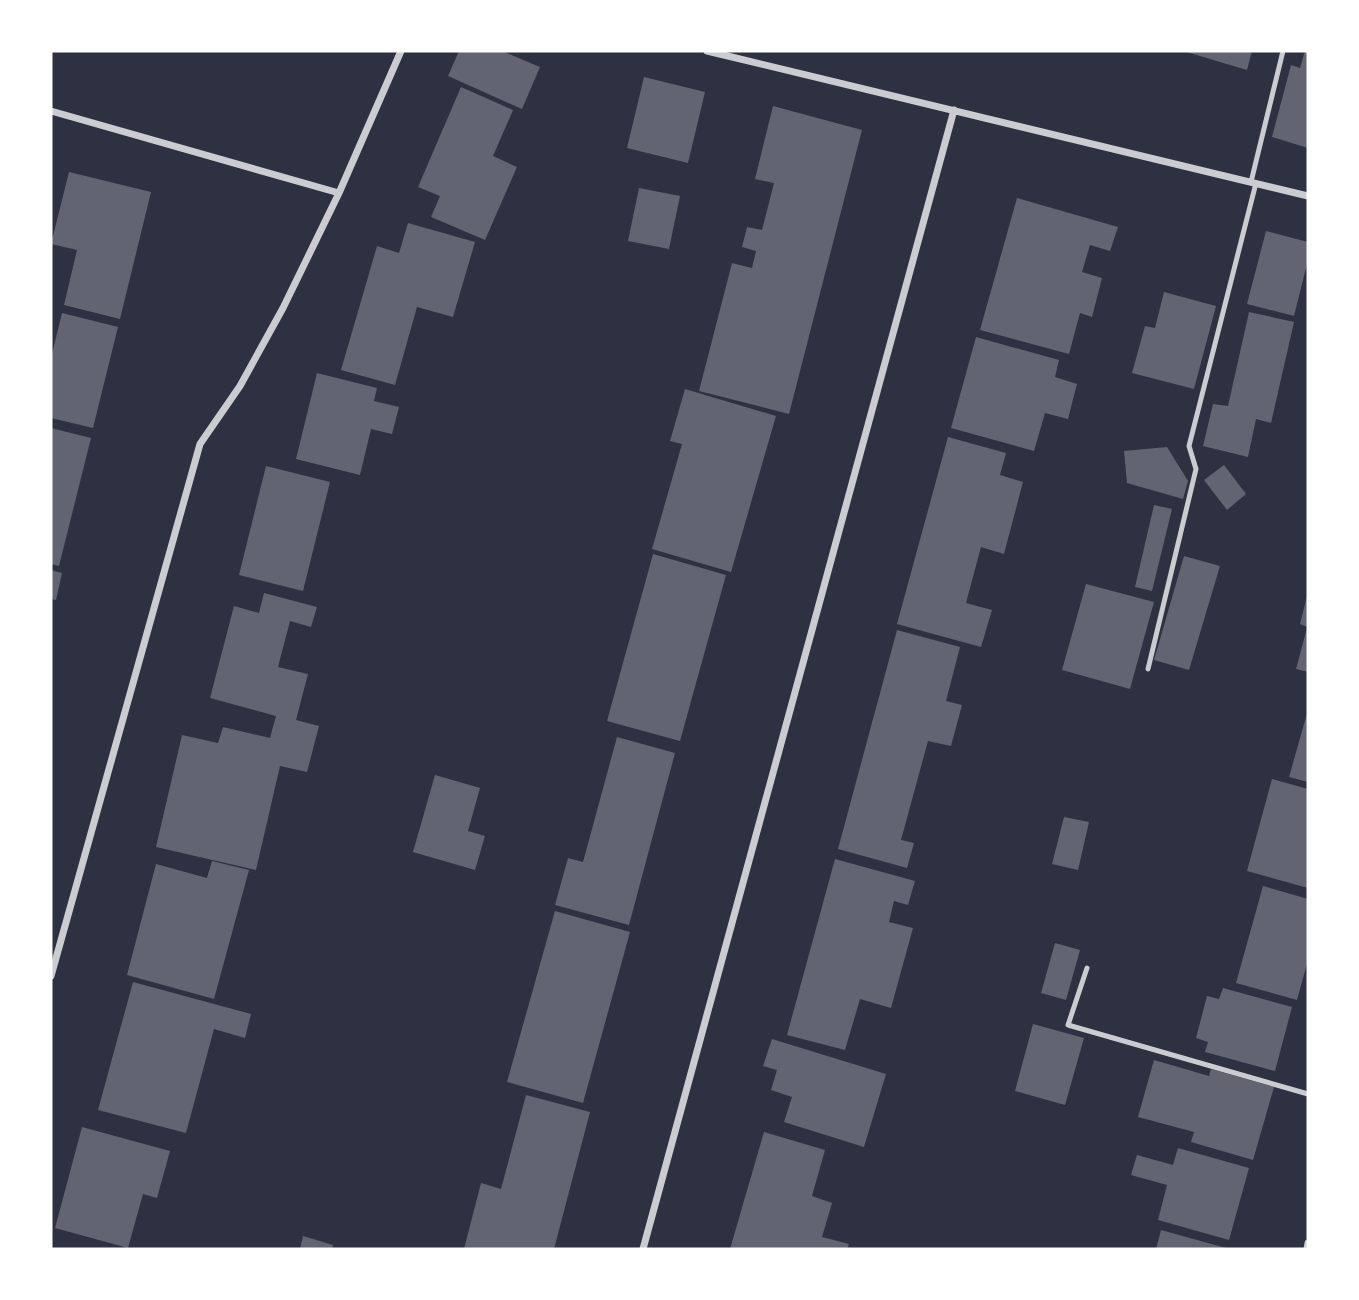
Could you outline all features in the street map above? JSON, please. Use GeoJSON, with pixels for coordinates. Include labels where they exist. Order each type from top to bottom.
{"type":"FeatureCollection","features":[{"type":"Feature","properties":{"kind":"street"},"geometry":{"type":"LineString","coordinates":[[51,976],[200,444],[240,386],[340,193],[401,51]]}},
{"type":"Feature","properties":{"kind":"street"},"geometry":{"type":"LineString","coordinates":[[707,51],[1308,196]]}},
{"type":"Feature","properties":{"kind":"street"},"geometry":{"type":"LineString","coordinates":[[643,1249],[954,110]]}},
{"type":"Feature","properties":{"kind":"street"},"geometry":{"type":"LineString","coordinates":[[51,111],[340,193]]}},
{"type":"Feature","properties":{"kind":"street"},"geometry":{"type":"LineString","coordinates":[[1307,1249],[1308,1243]]}},
{"type":"Feature","properties":{"kind":"lane"},"geometry":{"type":"LineString","coordinates":[[1148,668],[1196,468],[1189,446],[1254,182],[1283,51]]}},
{"type":"Feature","properties":{"kind":"lane"},"geometry":{"type":"LineString","coordinates":[[1087,968],[1068,1025],[1308,1094]]}},
{"type":"Feature","properties":{"kind":"building"},"geometry":{"type":"Polygon","coordinates":[[[459,51],[502,51],[540,67],[522,109],[448,76],[459,51]]]}},
{"type":"Feature","properties":{"kind":"building"},"geometry":{"type":"Polygon","coordinates":[[[1183,51],[1252,51],[1247,70],[1183,51]]]}},
{"type":"Feature","properties":{"kind":"building"},"geometry":{"type":"Polygon","coordinates":[[[1305,51],[1308,51],[1308,148],[1272,137],[1291,65],[1300,68],[1305,51]]]}},
{"type":"Feature","properties":{"kind":"building"},"geometry":{"type":"Polygon","coordinates":[[[644,77],[705,92],[688,163],[627,148],[644,77]]]}},
{"type":"Feature","properties":{"kind":"building"},"geometry":{"type":"Polygon","coordinates":[[[461,87],[513,110],[493,156],[517,167],[485,240],[431,217],[440,196],[418,187],[461,87]]]}},
{"type":"Feature","properties":{"kind":"building"},"geometry":{"type":"Polygon","coordinates":[[[773,106],[862,130],[789,414],[699,391],[732,263],[752,268],[756,251],[742,247],[747,227],[762,230],[774,183],[755,179],[773,106]]]}},
{"type":"Feature","properties":{"kind":"building"},"geometry":{"type":"Polygon","coordinates":[[[69,172],[151,192],[120,319],[64,305],[77,250],[51,244],[69,172]]]}},
{"type":"Feature","properties":{"kind":"building"},"geometry":{"type":"Polygon","coordinates":[[[639,188],[680,196],[669,249],[628,241],[639,188]]]}},
{"type":"Feature","properties":{"kind":"building"},"geometry":{"type":"Polygon","coordinates":[[[1017,198],[1118,227],[1110,251],[1090,245],[1082,272],[1102,278],[1092,317],[1080,313],[1069,354],[980,330],[1017,198]]]}},
{"type":"Feature","properties":{"kind":"building"},"geometry":{"type":"Polygon","coordinates":[[[408,223],[475,242],[453,317],[417,307],[395,385],[341,370],[377,246],[399,253],[408,223]]]}},
{"type":"Feature","properties":{"kind":"building"},"geometry":{"type":"Polygon","coordinates":[[[1266,231],[1308,242],[1308,260],[1294,316],[1247,304],[1266,231]]]}},
{"type":"Feature","properties":{"kind":"building"},"geometry":{"type":"Polygon","coordinates":[[[1164,292],[1216,306],[1194,389],[1132,373],[1145,326],[1155,328],[1164,292]]]}},
{"type":"Feature","properties":{"kind":"building"},"geometry":{"type":"Polygon","coordinates":[[[1249,312],[1294,322],[1271,423],[1256,419],[1248,457],[1203,446],[1213,404],[1228,406],[1249,312]]]}},
{"type":"Feature","properties":{"kind":"building"},"geometry":{"type":"Polygon","coordinates":[[[62,313],[118,327],[93,428],[51,418],[51,358],[62,313]]]}},
{"type":"Feature","properties":{"kind":"building"},"geometry":{"type":"Polygon","coordinates":[[[976,337],[1059,360],[1055,377],[1077,384],[1068,419],[1045,413],[1034,451],[951,428],[976,337]]]}},
{"type":"Feature","properties":{"kind":"building"},"geometry":{"type":"Polygon","coordinates":[[[317,373],[377,388],[374,401],[399,407],[392,434],[371,429],[360,475],[296,459],[317,373]]]}},
{"type":"Feature","properties":{"kind":"building"},"geometry":{"type":"Polygon","coordinates":[[[685,389],[776,416],[731,572],[652,549],[682,444],[670,441],[685,389]]]}},
{"type":"Feature","properties":{"kind":"building"},"geometry":{"type":"Polygon","coordinates":[[[51,428],[91,438],[59,566],[51,564],[51,428]]]}},
{"type":"Feature","properties":{"kind":"building"},"geometry":{"type":"Polygon","coordinates":[[[948,437],[1006,453],[1000,475],[1023,482],[1004,554],[981,547],[966,603],[992,610],[981,647],[897,624],[948,437]]]}},
{"type":"Feature","properties":{"kind":"building"},"geometry":{"type":"Polygon","coordinates":[[[1167,447],[1188,481],[1183,499],[1127,483],[1124,451],[1167,447]]]}},
{"type":"Feature","properties":{"kind":"building"},"geometry":{"type":"Polygon","coordinates":[[[1224,465],[1246,494],[1227,510],[1204,480],[1224,465]]]}},
{"type":"Feature","properties":{"kind":"building"},"geometry":{"type":"Polygon","coordinates":[[[266,466],[330,482],[303,591],[239,575],[266,466]]]}},
{"type":"Feature","properties":{"kind":"building"},"geometry":{"type":"Polygon","coordinates":[[[1154,505],[1172,509],[1152,591],[1135,587],[1154,505]]]}},
{"type":"Feature","properties":{"kind":"building"},"geometry":{"type":"Polygon","coordinates":[[[653,554],[726,575],[680,741],[607,721],[653,554]]]}},
{"type":"Feature","properties":{"kind":"building"},"geometry":{"type":"Polygon","coordinates":[[[1184,556],[1220,566],[1189,670],[1154,660],[1184,556]]]}},
{"type":"Feature","properties":{"kind":"building"},"geometry":{"type":"Polygon","coordinates":[[[51,570],[62,573],[56,600],[51,599],[51,570]]]}},
{"type":"Feature","properties":{"kind":"building"},"geometry":{"type":"Polygon","coordinates":[[[1086,584],[1154,602],[1130,689],[1062,670],[1086,584]]]}},
{"type":"Feature","properties":{"kind":"building"},"geometry":{"type":"Polygon","coordinates":[[[264,593],[317,607],[311,627],[290,621],[278,667],[308,674],[296,720],[319,726],[307,772],[280,766],[256,870],[156,847],[182,735],[218,743],[223,727],[270,738],[276,716],[210,698],[234,606],[259,613],[264,593]]]}},
{"type":"Feature","properties":{"kind":"building"},"geometry":{"type":"Polygon","coordinates":[[[1308,597],[1308,627],[1300,624],[1308,597]]]}},
{"type":"Feature","properties":{"kind":"building"},"geometry":{"type":"Polygon","coordinates":[[[1308,628],[1308,672],[1296,669],[1308,628]]]}},
{"type":"Feature","properties":{"kind":"building"},"geometry":{"type":"Polygon","coordinates":[[[897,630],[960,647],[946,701],[962,705],[951,746],[928,741],[901,840],[914,843],[907,868],[838,849],[897,630]]]}},
{"type":"Feature","properties":{"kind":"building"},"geometry":{"type":"Polygon","coordinates":[[[1308,710],[1308,782],[1289,777],[1308,710]]]}},
{"type":"Feature","properties":{"kind":"building"},"geometry":{"type":"Polygon","coordinates":[[[617,737],[675,753],[629,925],[555,905],[568,858],[583,862],[617,737]]]}},
{"type":"Feature","properties":{"kind":"building"},"geometry":{"type":"Polygon","coordinates":[[[435,775],[480,788],[468,831],[485,836],[475,870],[413,852],[435,775]]]}},
{"type":"Feature","properties":{"kind":"building"},"geometry":{"type":"Polygon","coordinates":[[[1272,779],[1308,789],[1308,888],[1247,871],[1272,779]]]}},
{"type":"Feature","properties":{"kind":"building"},"geometry":{"type":"Polygon","coordinates":[[[1064,817],[1089,822],[1078,870],[1052,864],[1064,817]]]}},
{"type":"Feature","properties":{"kind":"building"},"geometry":{"type":"Polygon","coordinates":[[[835,859],[915,881],[908,905],[894,901],[889,922],[913,928],[891,1008],[860,999],[845,1050],[787,1035],[835,859]]]}},
{"type":"Feature","properties":{"kind":"building"},"geometry":{"type":"Polygon","coordinates":[[[212,861],[249,870],[214,999],[127,975],[156,864],[207,878],[212,861]]]}},
{"type":"Feature","properties":{"kind":"building"},"geometry":{"type":"Polygon","coordinates":[[[1263,886],[1308,899],[1308,960],[1297,1000],[1236,983],[1263,886]]]}},
{"type":"Feature","properties":{"kind":"building"},"geometry":{"type":"Polygon","coordinates":[[[555,911],[630,932],[583,1103],[507,1082],[555,911]]]}},
{"type":"Feature","properties":{"kind":"building"},"geometry":{"type":"Polygon","coordinates":[[[1055,943],[1080,950],[1066,1000],[1041,993],[1055,943]]]}},
{"type":"Feature","properties":{"kind":"building"},"geometry":{"type":"Polygon","coordinates":[[[133,982],[251,1014],[245,1038],[214,1029],[186,1133],[98,1110],[133,982]]]}},
{"type":"Feature","properties":{"kind":"building"},"geometry":{"type":"Polygon","coordinates":[[[1223,988],[1292,1007],[1275,1071],[1205,1052],[1208,1042],[1196,1038],[1207,996],[1219,999],[1223,988]]]}},
{"type":"Feature","properties":{"kind":"building"},"geometry":{"type":"Polygon","coordinates":[[[1033,1024],[1084,1038],[1065,1105],[1015,1091],[1033,1024]]]}},
{"type":"Feature","properties":{"kind":"building"},"geometry":{"type":"Polygon","coordinates":[[[772,1039],[886,1074],[864,1147],[784,1122],[792,1097],[771,1090],[777,1070],[763,1066],[772,1039]]]}},
{"type":"Feature","properties":{"kind":"building"},"geometry":{"type":"Polygon","coordinates":[[[1154,1060],[1209,1076],[1211,1069],[1274,1087],[1253,1160],[1191,1142],[1194,1132],[1138,1117],[1154,1060]]]}},
{"type":"Feature","properties":{"kind":"building"},"geometry":{"type":"Polygon","coordinates":[[[526,1095],[590,1112],[554,1249],[464,1249],[481,1183],[501,1189],[526,1095]]]}},
{"type":"Feature","properties":{"kind":"building"},"geometry":{"type":"Polygon","coordinates":[[[82,1127],[170,1151],[157,1198],[143,1194],[128,1248],[55,1228],[82,1127]]]}},
{"type":"Feature","properties":{"kind":"building"},"geometry":{"type":"Polygon","coordinates":[[[764,1132],[825,1150],[812,1196],[832,1203],[822,1237],[849,1244],[847,1249],[730,1249],[764,1132]]]}},
{"type":"Feature","properties":{"kind":"building"},"geometry":{"type":"Polygon","coordinates":[[[1178,1148],[1249,1168],[1229,1240],[1158,1220],[1167,1185],[1131,1175],[1137,1155],[1173,1165],[1178,1148]]]}},
{"type":"Feature","properties":{"kind":"building"},"geometry":{"type":"Polygon","coordinates":[[[1161,1230],[1226,1248],[1226,1249],[1156,1249],[1161,1230]]]}},
{"type":"Feature","properties":{"kind":"building"},"geometry":{"type":"Polygon","coordinates":[[[303,1236],[333,1245],[332,1249],[300,1249],[303,1236]]]}}]}
